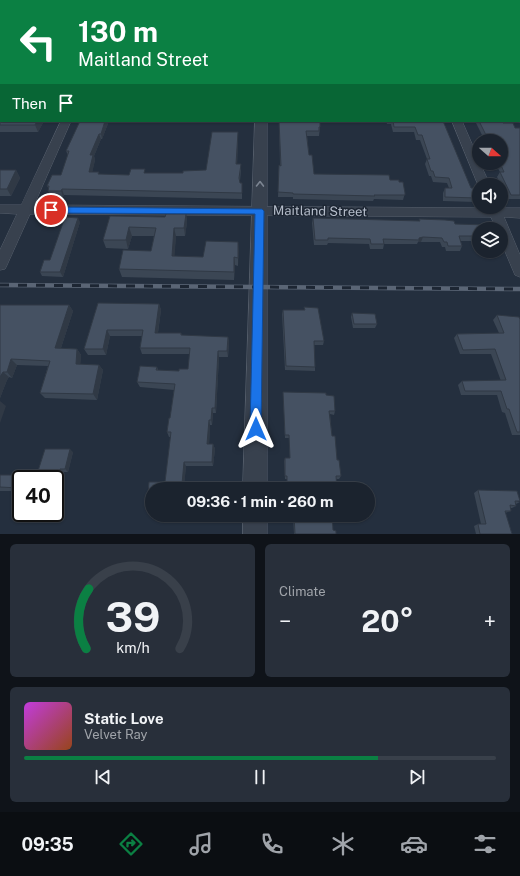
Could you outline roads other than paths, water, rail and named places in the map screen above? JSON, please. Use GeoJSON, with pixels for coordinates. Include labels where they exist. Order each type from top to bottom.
{"type":"FeatureCollection","features":[{"type":"Feature","properties":{"kind":"street"},"geometry":{"type":"LineString","coordinates":[[0,265],[66,122]]}},
{"type":"Feature","properties":{"kind":"street"},"geometry":{"type":"LineString","coordinates":[[255,482],[261,122]]}},
{"type":"Feature","properties":{"kind":"street"},"geometry":{"type":"LineString","coordinates":[[457,122],[481,178]]}},
{"type":"Feature","properties":{"kind":"street","name":"Maitland Street"},"geometry":{"type":"LineString","coordinates":[[0,209],[259,211],[472,210]]}},
{"type":"Feature","properties":{"kind":"street","name":"Maitland Street"},"geometry":{"type":"LineString","coordinates":[[508,212],[520,213]]}},
{"type":"Feature","properties":{"kind":"street"},"geometry":{"type":"LineString","coordinates":[[496,214],[520,271]]}},
{"type":"Feature","properties":{"kind":"street"},"geometry":{"type":"LineString","coordinates":[[254,534],[255,522]]}},
{"type":"Feature","properties":{"kind":"railway"},"geometry":{"type":"LineString","coordinates":[[0,285],[520,289]]}}]}
